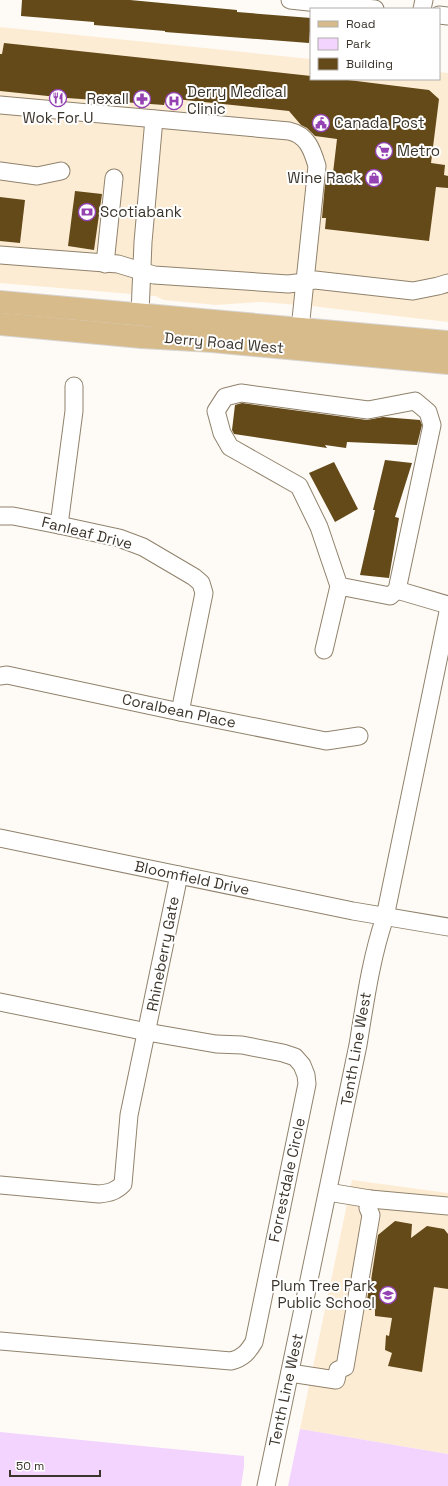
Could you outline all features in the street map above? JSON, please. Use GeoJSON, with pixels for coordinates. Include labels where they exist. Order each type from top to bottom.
{"type":"FeatureCollection","features":[{"type":"Feature","properties":{"kind":"main road","name":"Derry Road West"},"geometry":{"type":"LineString","coordinates":[[0,302],[448,342]]}},
{"type":"Feature","properties":{"kind":"main road","name":"Derry Road West"},"geometry":{"type":"LineString","coordinates":[[0,324],[142,337],[212,341],[448,363]]}},
{"type":"Feature","properties":{"kind":"street"},"geometry":{"type":"LineString","coordinates":[[290,0],[314,1],[367,8]]}},
{"type":"Feature","properties":{"kind":"street"},"geometry":{"type":"LineString","coordinates":[[0,105],[298,133],[312,148],[317,166],[306,258],[300,329]]}},
{"type":"Feature","properties":{"kind":"street"},"geometry":{"type":"LineString","coordinates":[[140,314],[141,270],[154,119]]}},
{"type":"Feature","properties":{"kind":"street"},"geometry":{"type":"LineString","coordinates":[[0,171],[37,176],[62,171]]}},
{"type":"Feature","properties":{"kind":"street"},"geometry":{"type":"LineString","coordinates":[[105,264],[114,178]]}},
{"type":"Feature","properties":{"kind":"street"},"geometry":{"type":"LineString","coordinates":[[0,255],[118,264],[141,270],[152,275],[288,284],[315,280],[413,291],[448,283]]}},
{"type":"Feature","properties":{"kind":"street"},"geometry":{"type":"LineString","coordinates":[[59,525],[74,411],[74,386]]}},
{"type":"Feature","properties":{"kind":"street"},"geometry":{"type":"LineString","coordinates":[[324,650],[339,586],[319,527],[299,486],[230,447],[222,433],[216,411],[225,397],[241,393],[368,410],[415,401],[428,412],[432,425],[397,590],[390,596],[339,586]]}},
{"type":"Feature","properties":{"kind":"street","name":"Fanleaf Drive"},"geometry":{"type":"LineString","coordinates":[[0,516],[13,516],[119,538],[143,547],[194,577],[201,583],[204,593],[180,712]]}},
{"type":"Feature","properties":{"kind":"street"},"geometry":{"type":"LineString","coordinates":[[397,590],[448,605]]}},
{"type":"Feature","properties":{"kind":"street","name":"Tenth Line West"},"geometry":{"type":"LineString","coordinates":[[266,1486],[358,1050],[377,939],[385,917],[448,612]]}},
{"type":"Feature","properties":{"kind":"street","name":"Coralbean Place"},"geometry":{"type":"LineString","coordinates":[[0,676],[7,675],[326,741],[359,736]]}},
{"type":"Feature","properties":{"kind":"street","name":"Bloomfield Drive"},"geometry":{"type":"LineString","coordinates":[[0,838],[385,917],[448,927]]}},
{"type":"Feature","properties":{"kind":"street","name":"Rhineberry Gate"},"geometry":{"type":"LineString","coordinates":[[0,1185],[100,1194],[117,1190],[122,1184],[129,1115],[179,875]]}},
{"type":"Feature","properties":{"kind":"street","name":"Forrestdale Circle"},"geometry":{"type":"LineString","coordinates":[[0,1002],[147,1032],[216,1044],[242,1045],[284,1053],[295,1057],[302,1065],[306,1075],[307,1084],[254,1342],[250,1350],[244,1356],[231,1361],[0,1341]]}},
{"type":"Feature","properties":{"kind":"street"},"geometry":{"type":"LineString","coordinates":[[328,1192],[369,1203],[448,1206]]}},
{"type":"Feature","properties":{"kind":"street"},"geometry":{"type":"LineString","coordinates":[[290,1373],[336,1380],[338,1370],[345,1366],[371,1215],[369,1203]]}},
{"type":"Feature","properties":{"kind":"shaded area"},"geometry":{"type":"Polygon","coordinates":[[[0,27],[310,59],[310,80],[440,80],[440,72],[448,73],[448,322],[311,306],[261,302],[216,305],[164,300],[155,296],[0,283],[0,27]]]}},
{"type":"Feature","properties":{"kind":"shaded area","name":"Plum Tree Park Public School"},"geometry":{"type":"Polygon","coordinates":[[[352,1180],[448,1193],[448,1454],[300,1429],[352,1180]]]}},
{"type":"Feature","properties":{"kind":"green space"},"geometry":{"type":"Polygon","coordinates":[[[300,1429],[448,1454],[448,1486],[288,1486],[300,1429]]]}},
{"type":"Feature","properties":{"kind":"green space"},"geometry":{"type":"Polygon","coordinates":[[[0,1432],[244,1456],[241,1486],[0,1486],[0,1432]]]}},
{"type":"Feature","properties":{"kind":"building"},"geometry":{"type":"Polygon","coordinates":[[[22,0],[130,0],[237,10],[237,12],[310,18],[310,30],[309,43],[165,32],[94,25],[94,22],[21,16],[22,0]]]}},
{"type":"Feature","properties":{"kind":"building"},"geometry":{"type":"Polygon","coordinates":[[[4,43],[310,76],[310,80],[348,80],[429,90],[439,99],[431,163],[445,165],[444,175],[448,176],[448,188],[436,187],[429,241],[325,229],[326,218],[322,218],[326,172],[333,173],[337,139],[315,136],[307,128],[301,125],[289,111],[166,98],[164,105],[67,98],[0,91],[0,54],[2,54],[4,43]]]}},
{"type":"Feature","properties":{"kind":"building"},"geometry":{"type":"Polygon","coordinates":[[[75,191],[102,194],[94,250],[68,246],[75,191]]]}},
{"type":"Feature","properties":{"kind":"building"},"geometry":{"type":"Polygon","coordinates":[[[0,197],[25,200],[20,243],[0,241],[0,197]]]}},
{"type":"Feature","properties":{"kind":"building"},"geometry":{"type":"Polygon","coordinates":[[[242,403],[367,420],[383,417],[420,420],[422,425],[417,445],[347,442],[346,448],[325,445],[327,448],[234,434],[232,430],[235,405],[242,403]]]}},
{"type":"Feature","properties":{"kind":"building"},"geometry":{"type":"Polygon","coordinates":[[[385,460],[412,463],[395,517],[399,518],[389,578],[360,575],[385,460]]]}},
{"type":"Feature","properties":{"kind":"building"},"geometry":{"type":"Polygon","coordinates":[[[334,462],[358,509],[335,522],[309,473],[334,462]]]}},
{"type":"Feature","properties":{"kind":"building"},"geometry":{"type":"Polygon","coordinates":[[[395,1221],[412,1224],[411,1238],[427,1226],[444,1229],[448,1234],[448,1289],[434,1287],[422,1372],[388,1366],[392,1353],[385,1350],[386,1335],[389,1336],[392,1318],[375,1316],[375,1310],[369,1310],[366,1306],[378,1235],[395,1221]]]}},
{"type":"Feature","properties":{"kind":"place","name":"Wok For U"},"geometry":{"type":"Point","coordinates":[58,98]}},
{"type":"Feature","properties":{"kind":"place","name":"Rexall"},"geometry":{"type":"Point","coordinates":[142,99]}},
{"type":"Feature","properties":{"kind":"place","name":"Derry Medical Clinic"},"geometry":{"type":"Point","coordinates":[174,101]}},
{"type":"Feature","properties":{"kind":"place","name":"Canada Post"},"geometry":{"type":"Point","coordinates":[321,123]}},
{"type":"Feature","properties":{"kind":"place","name":"Metro"},"geometry":{"type":"Point","coordinates":[384,151]}},
{"type":"Feature","properties":{"kind":"place","name":"Wine Rack"},"geometry":{"type":"Point","coordinates":[374,178]}},
{"type":"Feature","properties":{"kind":"place","name":"Scotiabank"},"geometry":{"type":"Point","coordinates":[87,212]}},
{"type":"Feature","properties":{"kind":"place","name":"Plum Tree Park Public School"},"geometry":{"type":"Point","coordinates":[388,1295]}}]}
